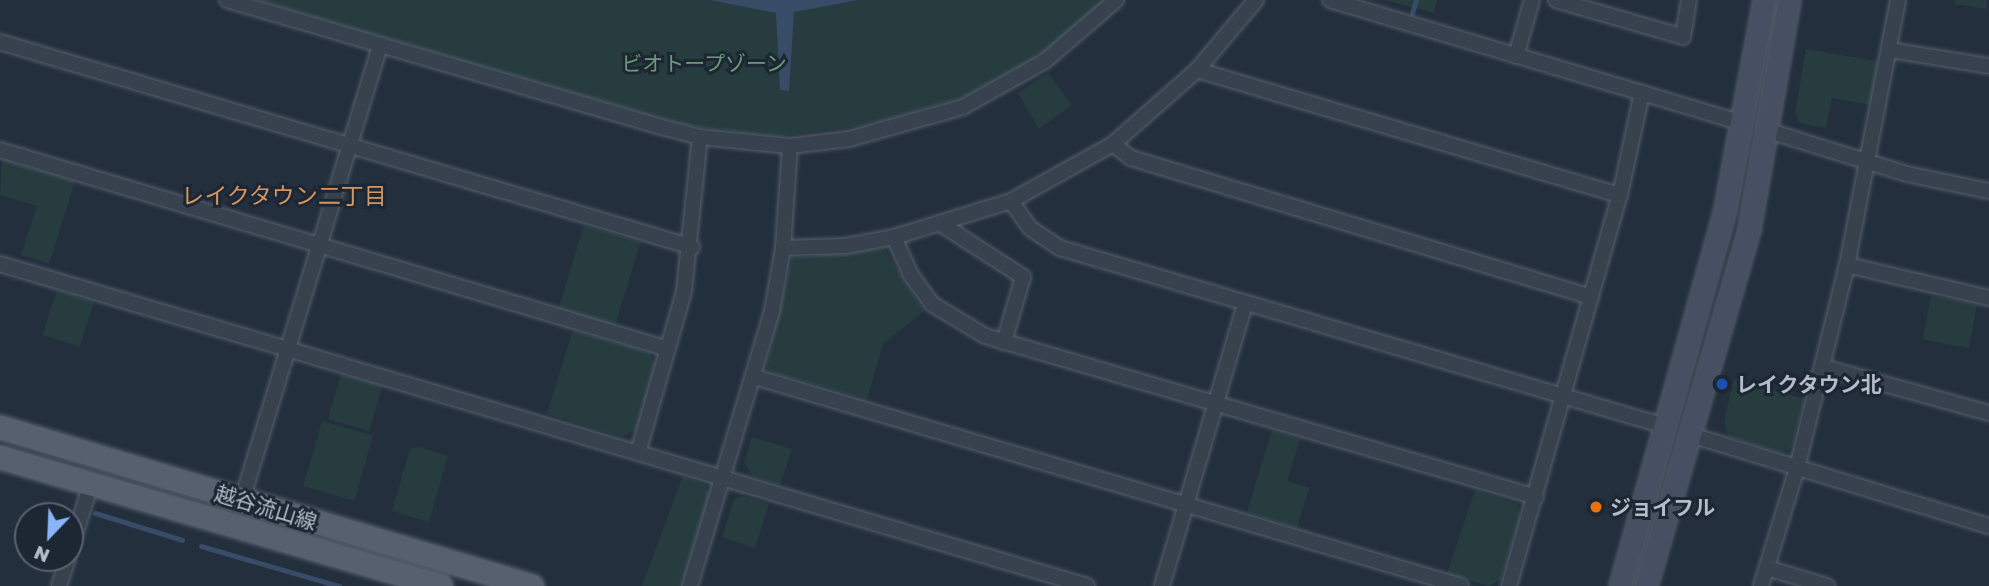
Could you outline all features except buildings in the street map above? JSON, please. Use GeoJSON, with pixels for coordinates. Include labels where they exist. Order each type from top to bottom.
{"type":"FeatureCollection","features":[{"type":"Feature","properties":{"kind":"main road","name":"越谷流山線"},"geometry":{"type":"LineString","coordinates":[[0,427],[532,586]]}},
{"type":"Feature","properties":{"kind":"main road","name":"越谷流山線"},"geometry":{"type":"LineString","coordinates":[[0,457],[441,586]]}},
{"type":"Feature","properties":{"kind":"street"},"geometry":{"type":"LineString","coordinates":[[227,0],[700,137],[790,146],[849,139],[964,107],[1045,61],[1116,0]]}},
{"type":"Feature","properties":{"kind":"street"},"geometry":{"type":"LineString","coordinates":[[783,248],[846,246],[894,237],[1011,201],[1113,144],[1197,70],[1256,0]]}},
{"type":"Feature","properties":{"kind":"street"},"geometry":{"type":"LineString","coordinates":[[1330,0],[1742,123]]}},
{"type":"Feature","properties":{"kind":"street"},"geometry":{"type":"LineString","coordinates":[[1516,56],[1532,0]]}},
{"type":"Feature","properties":{"kind":"street"},"geometry":{"type":"LineString","coordinates":[[1556,0],[1683,37],[1689,0]]}},
{"type":"Feature","properties":{"kind":"street"},"geometry":{"type":"LineString","coordinates":[[1620,586],[1668,427],[1724,215],[1764,0]]}},
{"type":"Feature","properties":{"kind":"street"},"geometry":{"type":"LineString","coordinates":[[1646,586],[1731,300],[1769,131],[1789,0]]}},
{"type":"Feature","properties":{"kind":"street"},"geometry":{"type":"LineString","coordinates":[[1761,586],[1797,468],[1823,368],[1870,163],[1898,0]]}},
{"type":"Feature","properties":{"kind":"street"},"geometry":{"type":"LineString","coordinates":[[0,42],[692,247]]}},
{"type":"Feature","properties":{"kind":"street"},"geometry":{"type":"LineString","coordinates":[[242,500],[380,46]]}},
{"type":"Feature","properties":{"kind":"street"},"geometry":{"type":"LineString","coordinates":[[1890,50],[1989,66]]}},
{"type":"Feature","properties":{"kind":"street"},"geometry":{"type":"LineString","coordinates":[[1197,70],[1620,195]]}},
{"type":"Feature","properties":{"kind":"street"},"geometry":{"type":"LineString","coordinates":[[1509,586],[1566,397],[1620,195],[1642,92]]}},
{"type":"Feature","properties":{"kind":"street"},"geometry":{"type":"LineString","coordinates":[[1769,131],[1870,163],[1989,191]]}},
{"type":"Feature","properties":{"kind":"street"},"geometry":{"type":"LineString","coordinates":[[638,453],[668,349],[692,247],[700,137]]}},
{"type":"Feature","properties":{"kind":"street"},"geometry":{"type":"LineString","coordinates":[[1113,144],[1131,158],[1592,297]]}},
{"type":"Feature","properties":{"kind":"street"},"geometry":{"type":"LineString","coordinates":[[690,586],[755,377],[783,248],[790,146]]}},
{"type":"Feature","properties":{"kind":"street"},"geometry":{"type":"LineString","coordinates":[[0,150],[668,349]]}},
{"type":"Feature","properties":{"kind":"street"},"geometry":{"type":"LineString","coordinates":[[1011,201],[1030,228],[1060,248],[1668,427]]}},
{"type":"Feature","properties":{"kind":"street"},"geometry":{"type":"LineString","coordinates":[[942,224],[1023,277],[1004,342]]}},
{"type":"Feature","properties":{"kind":"street"},"geometry":{"type":"LineString","coordinates":[[894,237],[911,275],[932,304],[958,324],[1004,342],[1536,497]]}},
{"type":"Feature","properties":{"kind":"street"},"geometry":{"type":"LineString","coordinates":[[0,264],[1087,586]]}},
{"type":"Feature","properties":{"kind":"street"},"geometry":{"type":"LineString","coordinates":[[1847,265],[1989,298]]}},
{"type":"Feature","properties":{"kind":"street"},"geometry":{"type":"LineString","coordinates":[[1162,586],[1245,304]]}},
{"type":"Feature","properties":{"kind":"street"},"geometry":{"type":"LineString","coordinates":[[1823,368],[1989,413]]}},
{"type":"Feature","properties":{"kind":"street"},"geometry":{"type":"LineString","coordinates":[[755,377],[1461,586]]}},
{"type":"Feature","properties":{"kind":"street"},"geometry":{"type":"LineString","coordinates":[[1691,435],[1989,526]]}},
{"type":"Feature","properties":{"kind":"street"},"geometry":{"type":"LineString","coordinates":[[84,506],[91,484]]}},
{"type":"Feature","properties":{"kind":"street"},"geometry":{"type":"LineString","coordinates":[[1767,568],[1827,586]]}},
{"type":"Feature","properties":{"kind":"green space","name":"ビオトープゾーン"},"geometry":{"type":"Polygon","coordinates":[[[257,0],[714,0],[794,11],[861,0],[1108,0],[1053,47],[969,95],[868,125],[779,136],[695,127],[257,0]]]}},
{"type":"Feature","properties":{"kind":"green space"},"geometry":{"type":"Polygon","coordinates":[[[1385,0],[1437,0],[1434,13],[1385,0]]]}},
{"type":"Feature","properties":{"kind":"green space"},"geometry":{"type":"Polygon","coordinates":[[[1955,0],[1987,0],[1986,9],[1954,4],[1955,0]]]}},
{"type":"Feature","properties":{"kind":"green space"},"geometry":{"type":"Polygon","coordinates":[[[1806,49],[1878,61],[1871,105],[1832,98],[1826,128],[1800,123],[1795,113],[1806,49]]]}},
{"type":"Feature","properties":{"kind":"green space"},"geometry":{"type":"Polygon","coordinates":[[[1048,73],[1072,105],[1039,129],[1018,93],[1048,73]]]}},
{"type":"Feature","properties":{"kind":"green space"},"geometry":{"type":"Polygon","coordinates":[[[2,159],[75,181],[49,264],[21,255],[37,206],[0,195],[2,159]]]}},
{"type":"Feature","properties":{"kind":"green space"},"geometry":{"type":"Polygon","coordinates":[[[584,225],[640,242],[615,326],[558,309],[584,225]]]}},
{"type":"Feature","properties":{"kind":"green space"},"geometry":{"type":"Polygon","coordinates":[[[884,248],[924,311],[883,344],[867,399],[770,372],[766,364],[792,258],[884,248]]]}},
{"type":"Feature","properties":{"kind":"green space"},"geometry":{"type":"Polygon","coordinates":[[[57,290],[94,302],[80,347],[42,335],[57,290]]]}},
{"type":"Feature","properties":{"kind":"green space"},"geometry":{"type":"Polygon","coordinates":[[[1931,296],[1977,305],[1969,348],[1923,339],[1931,296]]]}},
{"type":"Feature","properties":{"kind":"green space"},"geometry":{"type":"Polygon","coordinates":[[[573,330],[650,353],[656,366],[638,429],[622,437],[547,414],[573,330]]]}},
{"type":"Feature","properties":{"kind":"green space"},"geometry":{"type":"Polygon","coordinates":[[[341,374],[382,386],[369,431],[328,419],[341,374]]]}},
{"type":"Feature","properties":{"kind":"green space"},"geometry":{"type":"Polygon","coordinates":[[[1734,379],[1805,399],[1791,448],[1781,453],[1728,437],[1724,421],[1734,379]]]}},
{"type":"Feature","properties":{"kind":"green space"},"geometry":{"type":"Polygon","coordinates":[[[322,421],[373,436],[354,501],[303,486],[322,421]]]}},
{"type":"Feature","properties":{"kind":"green space"},"geometry":{"type":"Polygon","coordinates":[[[1272,430],[1300,439],[1287,481],[1309,488],[1297,528],[1247,512],[1272,430]]]}},
{"type":"Feature","properties":{"kind":"green space"},"geometry":{"type":"Polygon","coordinates":[[[752,437],[792,449],[780,485],[752,476],[744,462],[752,437]]]}},
{"type":"Feature","properties":{"kind":"green space"},"geometry":{"type":"Polygon","coordinates":[[[420,447],[448,456],[429,522],[392,511],[410,449],[420,447]]]}},
{"type":"Feature","properties":{"kind":"green space"},"geometry":{"type":"Polygon","coordinates":[[[683,476],[706,485],[711,493],[682,586],[642,586],[683,476]]]}},
{"type":"Feature","properties":{"kind":"green space"},"geometry":{"type":"Polygon","coordinates":[[[1475,490],[1518,504],[1520,516],[1500,580],[1489,586],[1447,574],[1475,490]]]}},
{"type":"Feature","properties":{"kind":"green space"},"geometry":{"type":"Polygon","coordinates":[[[743,496],[769,504],[755,548],[722,537],[734,499],[743,496]]]}},
{"type":"Feature","properties":{"kind":"water"},"geometry":{"type":"Polygon","coordinates":[[[710,0],[859,0],[794,12],[789,91],[780,90],[776,13],[710,0]]]}},
{"type":"Feature","properties":{"kind":"waterway"},"geometry":{"type":"LineString","coordinates":[[1412,13],[1416,0]]}},
{"type":"Feature","properties":{"kind":"waterway"},"geometry":{"type":"LineString","coordinates":[[95,513],[182,540]]}},
{"type":"Feature","properties":{"kind":"waterway"},"geometry":{"type":"LineString","coordinates":[[201,546],[339,586]]}},
{"type":"Feature","properties":{"kind":"place","name":"レイクタウン北"},"geometry":{"type":"Point","coordinates":[1722,384]}},
{"type":"Feature","properties":{"kind":"place","name":"ジョイフル"},"geometry":{"type":"Point","coordinates":[1596,507]}},
{"type":"Feature","properties":{"kind":"district","name":"レイクタウン二丁目"},"geometry":{"type":"Point","coordinates":[284,195]}}]}
